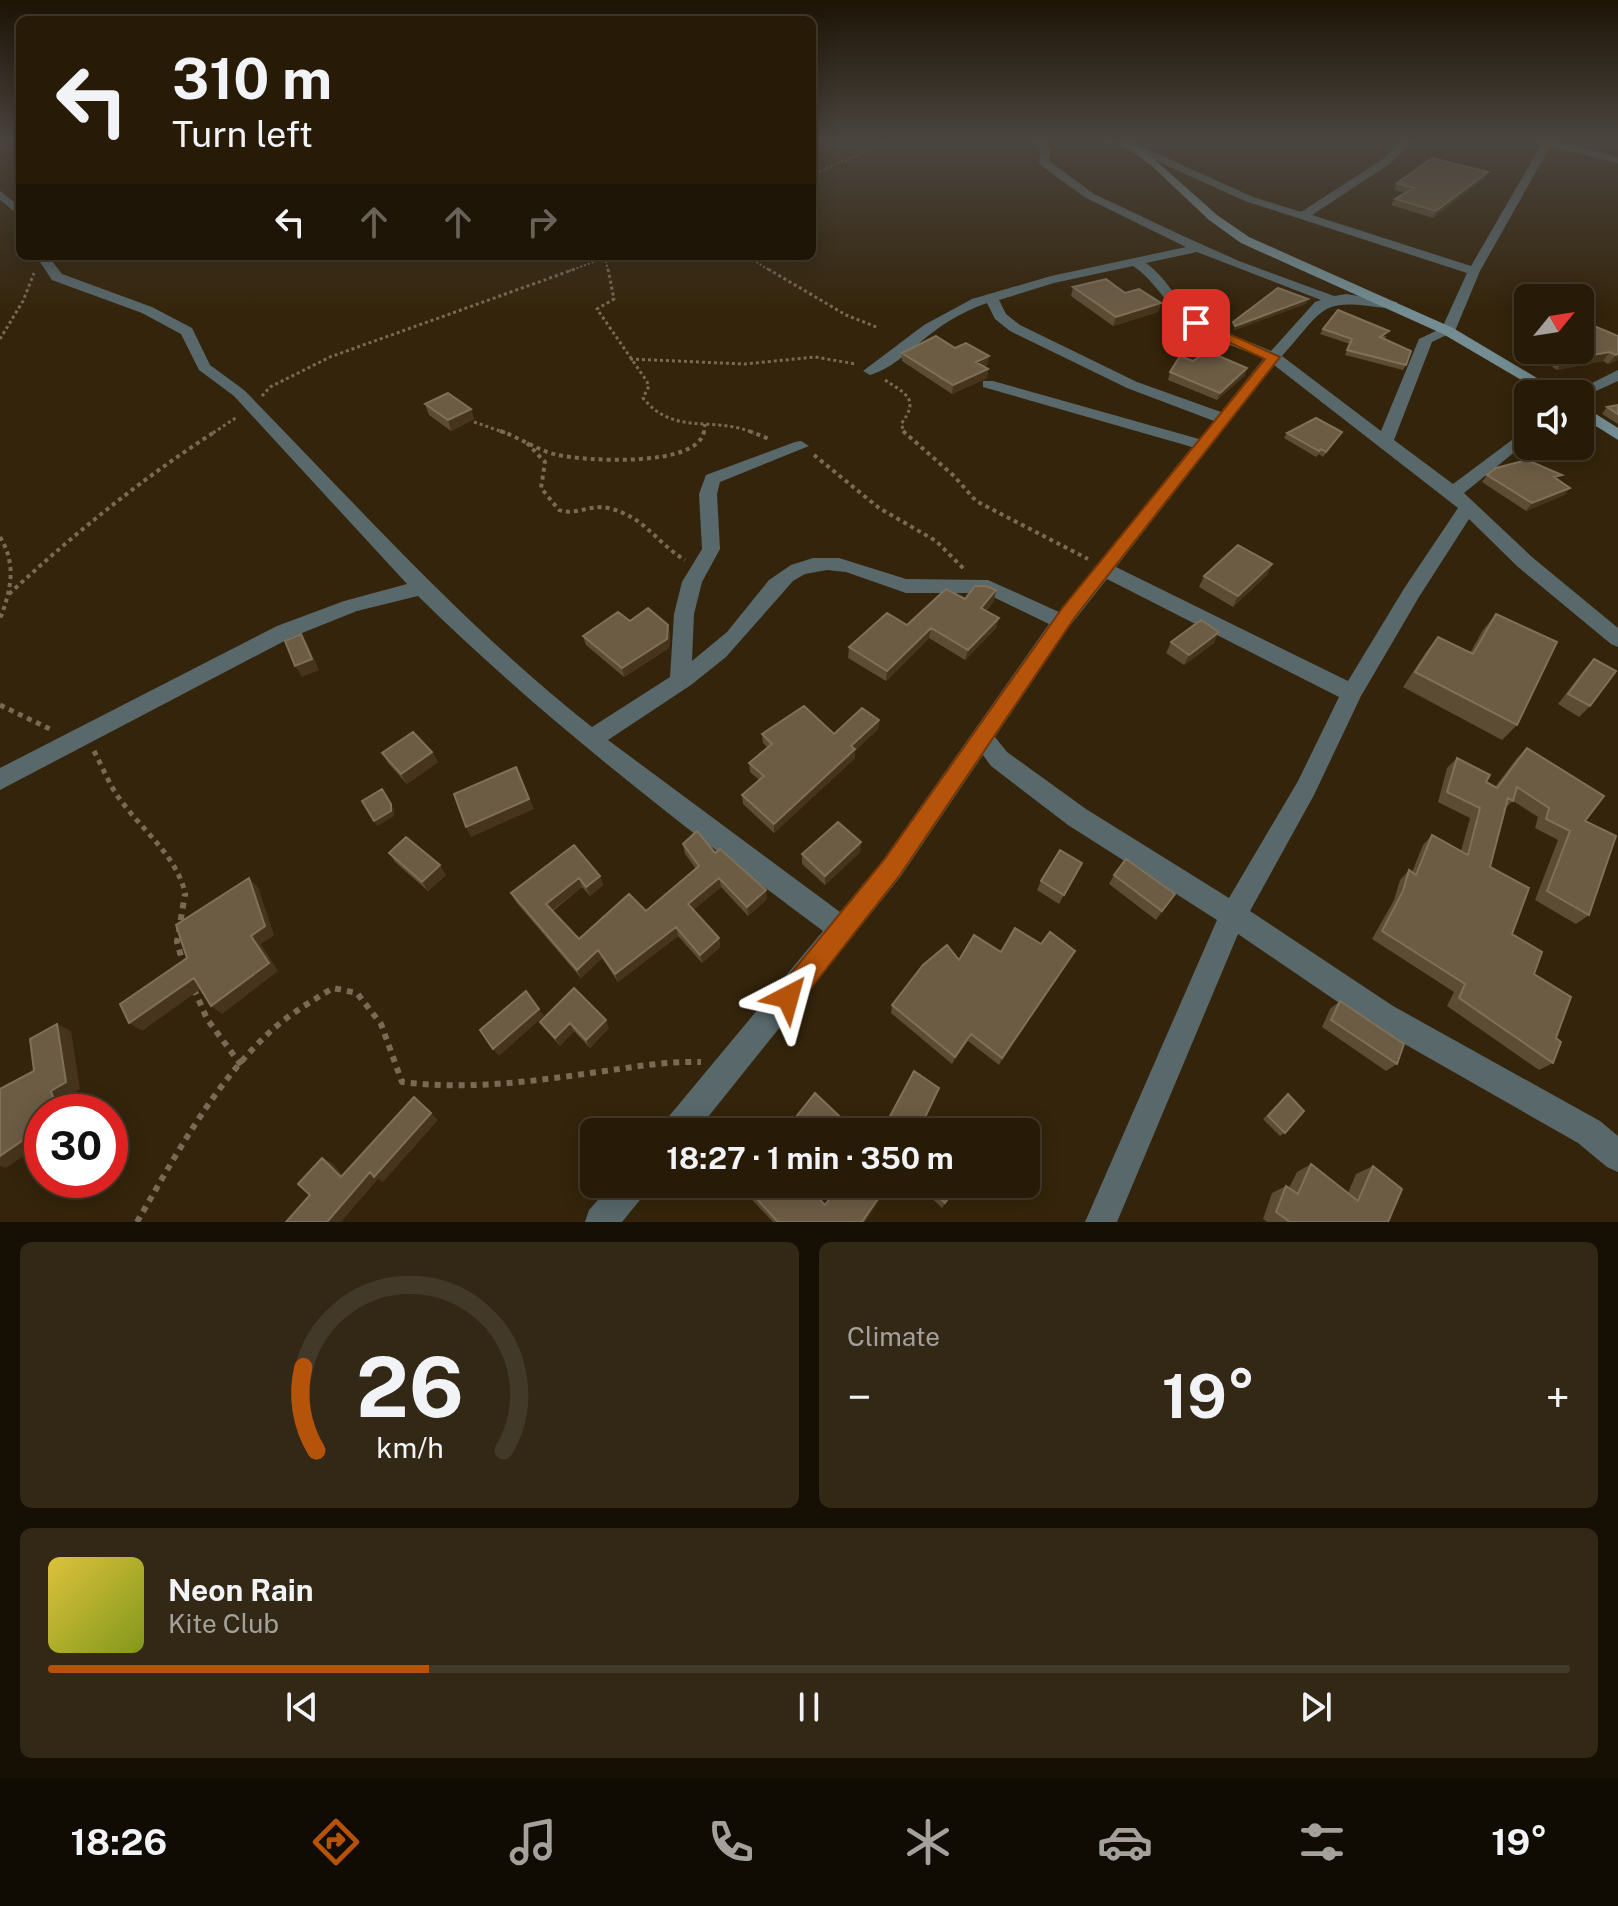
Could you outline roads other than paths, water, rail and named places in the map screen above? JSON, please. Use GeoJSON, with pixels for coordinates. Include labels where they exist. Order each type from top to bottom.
{"type":"FeatureCollection","features":[{"type":"Feature","properties":{"kind":"street"},"geometry":{"type":"LineString","coordinates":[[1100,199],[1196,248],[1333,300]]}},
{"type":"Feature","properties":{"kind":"street"},"geometry":{"type":"LineString","coordinates":[[1190,199],[1220,226],[1298,266],[1448,331],[1532,380]]}},
{"type":"Feature","properties":{"kind":"street"},"geometry":{"type":"LineString","coordinates":[[1249,199],[1474,271]]}},
{"type":"Feature","properties":{"kind":"street"},"geometry":{"type":"LineString","coordinates":[[1301,217],[1329,199]]}},
{"type":"Feature","properties":{"kind":"street"},"geometry":{"type":"LineString","coordinates":[[1385,441],[1426,339],[1448,331],[1474,271],[1514,199]]}},
{"type":"Feature","properties":{"kind":"street"},"geometry":{"type":"LineString","coordinates":[[870,371],[894,357],[929,328],[991,297],[1062,277],[1196,248]]}},
{"type":"Feature","properties":{"kind":"street"},"geometry":{"type":"LineString","coordinates":[[43,260],[57,277],[147,310],[187,331],[204,367],[253,407],[421,588],[660,796],[843,930]]}},
{"type":"Feature","properties":{"kind":"street"},"geometry":{"type":"LineString","coordinates":[[1136,262],[1155,275],[1167,296],[1196,323],[1233,342],[1273,357],[1385,441],[1460,501],[1618,639]]}},
{"type":"Feature","properties":{"kind":"street"},"geometry":{"type":"LineString","coordinates":[[991,297],[1000,316],[1015,328],[1132,385],[1224,419]]}},
{"type":"Feature","properties":{"kind":"street"},"geometry":{"type":"LineString","coordinates":[[688,1118],[892,868],[1062,622],[1273,357],[1320,305],[1346,298],[1392,305]]}},
{"type":"Feature","properties":{"kind":"street"},"geometry":{"type":"LineString","coordinates":[[1594,386],[1618,375]]}},
{"type":"Feature","properties":{"kind":"street"},"geometry":{"type":"LineString","coordinates":[[988,384],[1204,445]]}},
{"type":"Feature","properties":{"kind":"street"},"geometry":{"type":"LineString","coordinates":[[1594,419],[1618,435]]}},
{"type":"Feature","properties":{"kind":"street"},"geometry":{"type":"LineString","coordinates":[[681,678],[684,614],[692,582],[711,549],[708,494],[712,479],[801,446]]}},
{"type":"Feature","properties":{"kind":"street"},"geometry":{"type":"LineString","coordinates":[[1101,1222],[1233,915],[1306,788],[1352,693],[1412,592],[1460,501],[1514,447]]}},
{"type":"Feature","properties":{"kind":"street"},"geometry":{"type":"LineString","coordinates":[[591,739],[681,678],[736,635],[759,601],[777,584],[791,573],[812,565],[850,564],[886,583],[908,586],[987,587],[1062,622]]}},
{"type":"Feature","properties":{"kind":"street"},"geometry":{"type":"LineString","coordinates":[[1103,569],[1352,693]]}},
{"type":"Feature","properties":{"kind":"street"},"geometry":{"type":"LineString","coordinates":[[0,780],[263,640],[318,616],[386,594],[421,588]]}},
{"type":"Feature","properties":{"kind":"street"},"geometry":{"type":"LineString","coordinates":[[982,736],[999,759],[1077,817],[1233,915],[1383,1016],[1589,1132],[1618,1156]]}},
{"type":"Feature","properties":{"kind":"street"},"geometry":{"type":"LineString","coordinates":[[601,1222],[621,1198]]}}]}
